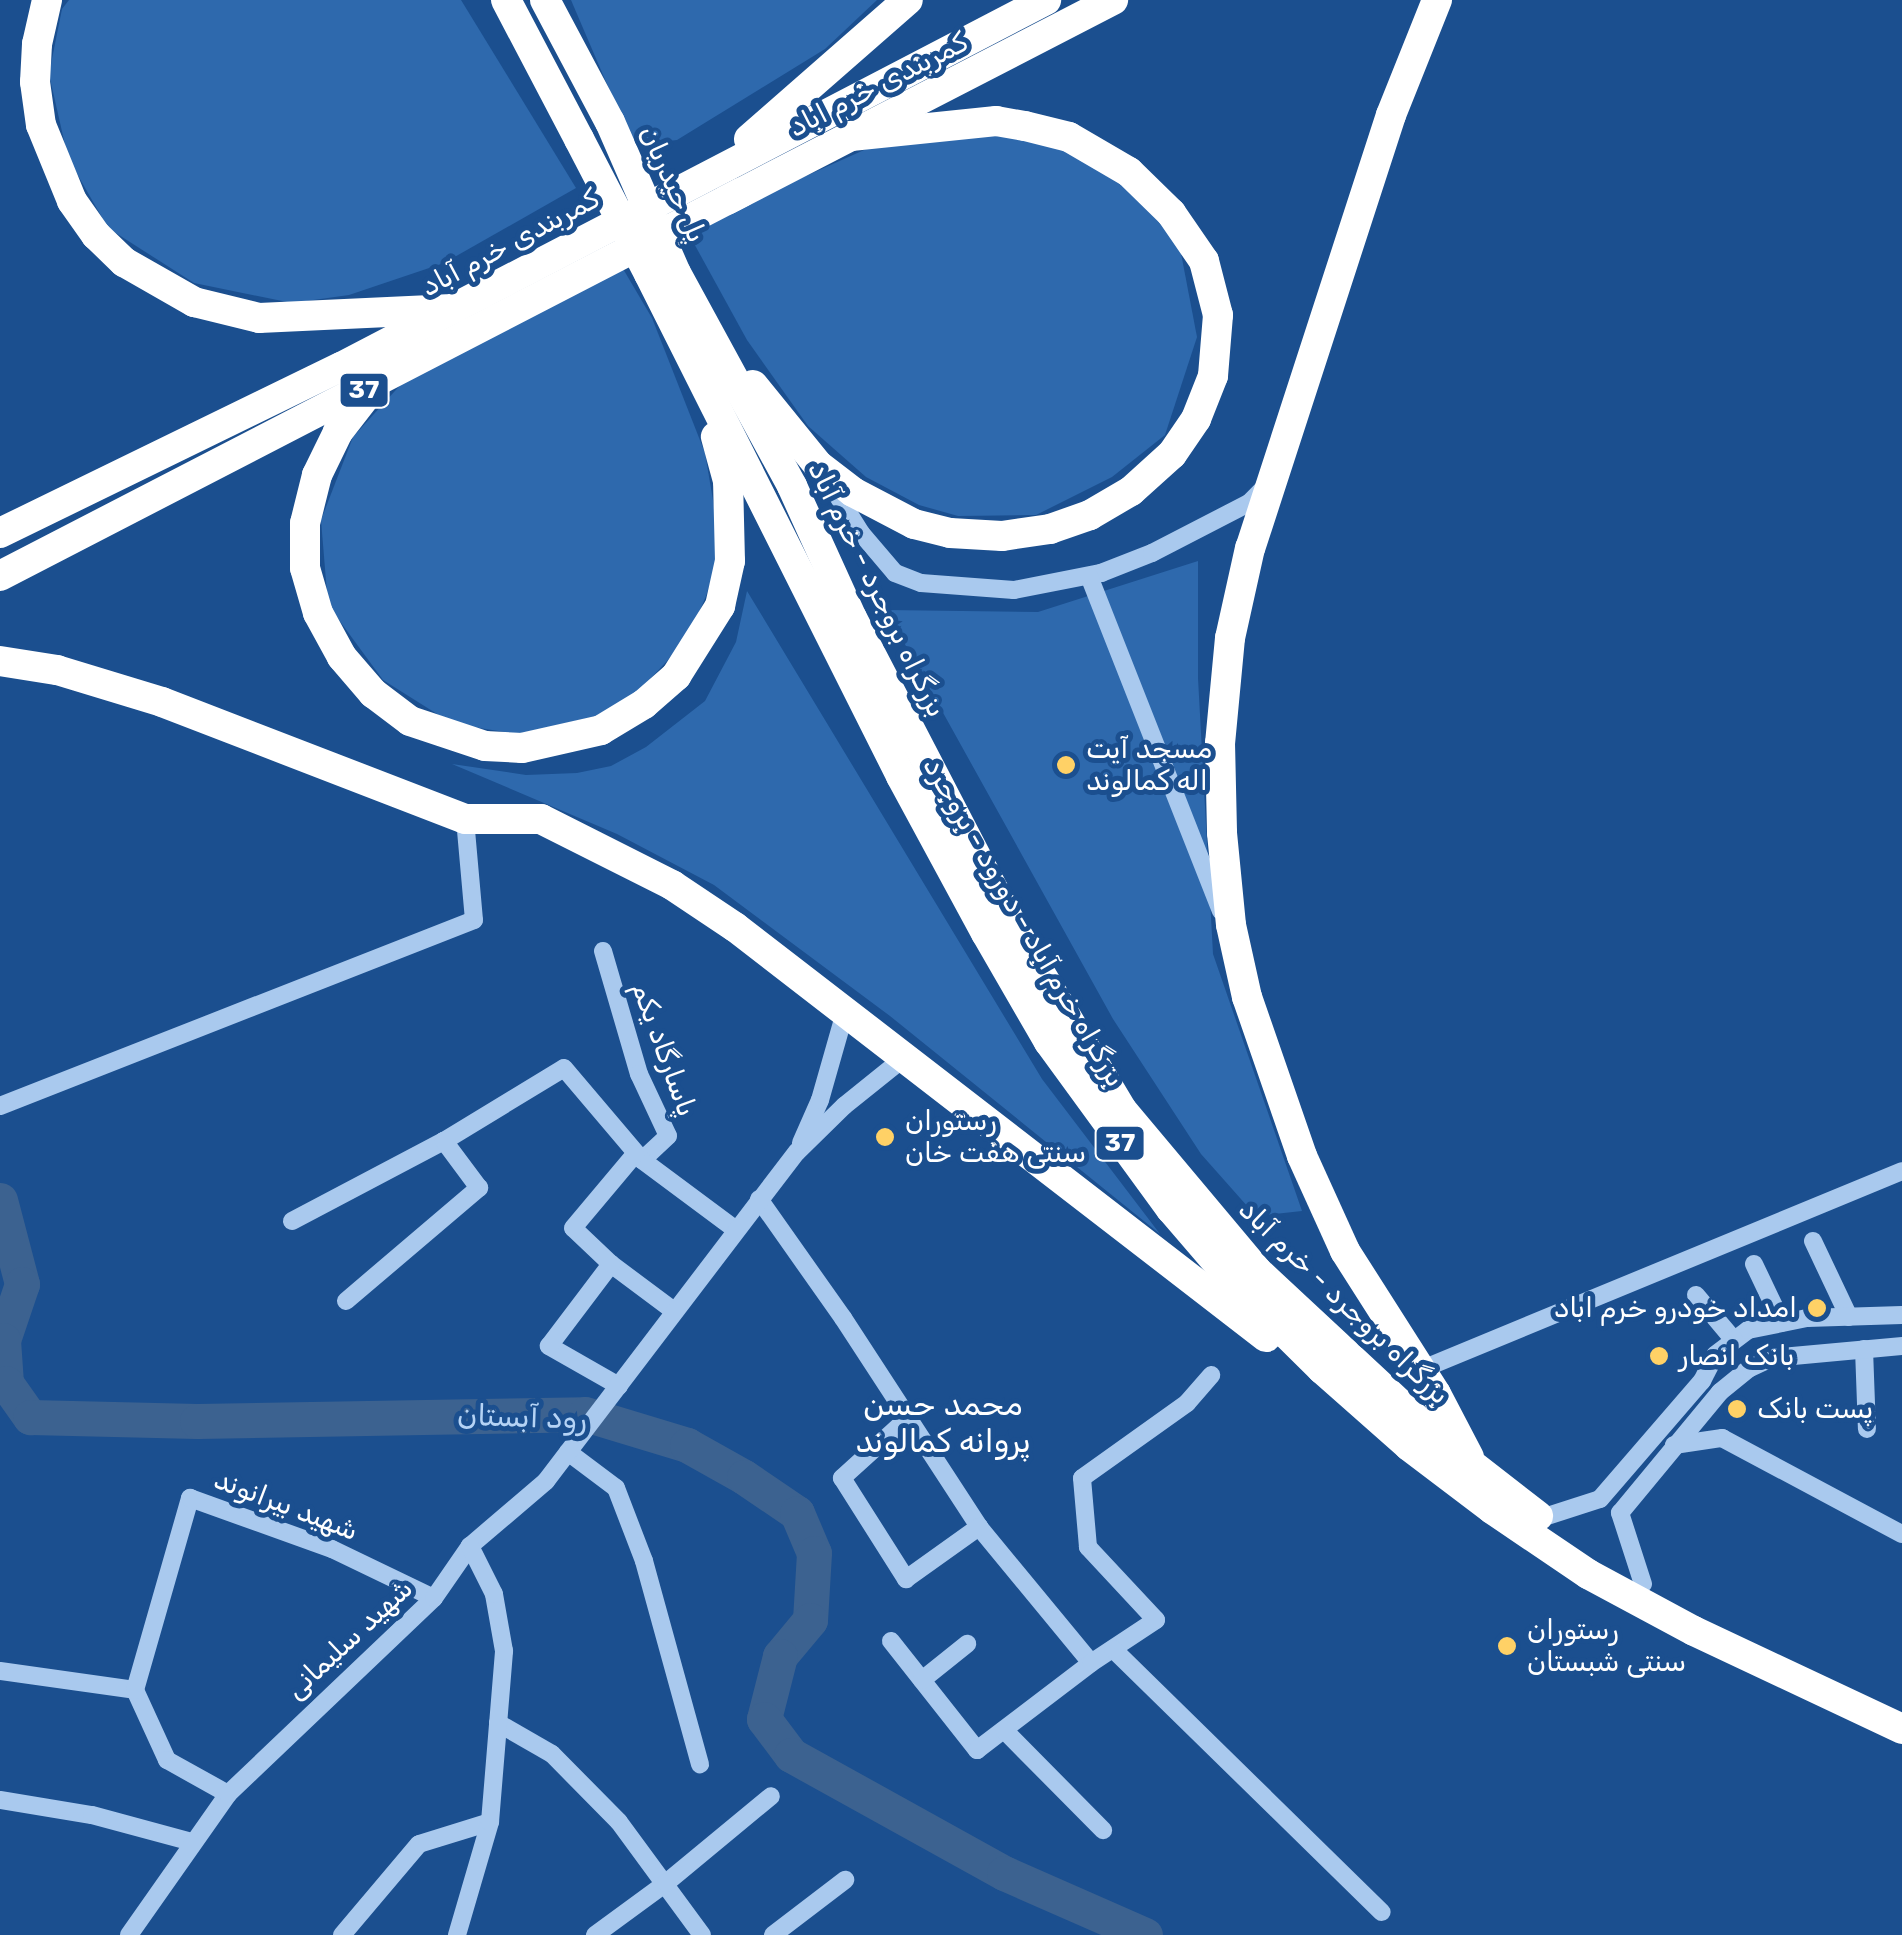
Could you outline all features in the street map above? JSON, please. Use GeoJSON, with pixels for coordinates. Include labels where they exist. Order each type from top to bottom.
{"type":"FeatureCollection","features":[{"type":"Feature","properties":{"kind":"highway"},"geometry":{"type":"LineString","coordinates":[[47,0],[36,63],[41,125],[72,201],[96,235],[124,262],[194,302],[259,318],[346,310],[456,309]]}},
{"type":"Feature","properties":{"kind":"highway"},"geometry":{"type":"LineString","coordinates":[[489,0],[562,106]]}},
{"type":"Feature","properties":{"kind":"highway"},"geometry":{"type":"LineString","coordinates":[[506,0],[562,106]]}},
{"type":"Feature","properties":{"kind":"highway","name":"پل حیدریان"},"geometry":{"type":"LineString","coordinates":[[549,0],[610,122],[661,281]]}},
{"type":"Feature","properties":{"kind":"highway","name":"37"},"geometry":{"type":"LineString","coordinates":[[709,174],[908,0]]}},
{"type":"Feature","properties":{"kind":"highway","name":"کمربندی خرم آباد"},"geometry":{"type":"LineString","coordinates":[[0,533],[456,309],[1046,0]]}},
{"type":"Feature","properties":{"kind":"highway","name":"کمربندی خرم اباد"},"geometry":{"type":"LineString","coordinates":[[726,200],[1113,0]]}},
{"type":"Feature","properties":{"kind":"highway"},"geometry":{"type":"LineString","coordinates":[[1437,0],[1391,115],[1270,482],[1230,638],[1220,743],[1222,833],[1236,950],[1270,1071],[1302,1156],[1345,1251],[1420,1370],[1475,1468]]}},
{"type":"Feature","properties":{"kind":"highway","name":"37"},"geometry":{"type":"LineString","coordinates":[[562,106],[661,281]]}},
{"type":"Feature","properties":{"kind":"highway","name":"37"},"geometry":{"type":"LineString","coordinates":[[0,576],[851,136],[996,121],[1069,137],[1129,172],[1171,213],[1204,261],[1218,314],[1217,338],[1213,376],[1196,419],[1172,454],[1131,491],[1090,514],[1050,529],[1002,536],[950,533],[883,510],[818,464],[691,302]]}},
{"type":"Feature","properties":{"kind":"highway"},"geometry":{"type":"LineString","coordinates":[[376,384],[338,432],[317,475],[305,523],[306,568],[318,613],[342,657],[373,693],[410,720],[445,736],[485,746],[522,748],[601,730],[644,704],[676,676],[720,606],[730,561],[728,481],[661,281]]}},
{"type":"Feature","properties":{"kind":"highway","name":"بزرگراه بروجرد - خرم آباد"},"geometry":{"type":"LineString","coordinates":[[661,281],[691,302],[792,486],[852,618],[1012,926],[1122,1110],[1257,1271],[1375,1383],[1541,1518],[1726,1632],[1902,1709]]}},
{"type":"Feature","properties":{"kind":"highway","name":"بزرگراه خرم آباد - دورود - بروجرد"},"geometry":{"type":"LineString","coordinates":[[661,281],[900,776],[1049,1042],[1112,1134],[1232,1280],[1322,1370],[1408,1446],[1588,1574],[1694,1631],[1902,1729]]}},
{"type":"Feature","properties":{"kind":"highway","name":"37"},"geometry":{"type":"LineString","coordinates":[[0,662],[57,670],[162,702],[465,819],[541,819],[672,885],[735,927],[1408,1446]]}},
{"type":"Feature","properties":{"kind":"street"},"geometry":{"type":"LineString","coordinates":[[818,464],[861,533],[894,573],[921,582],[1014,590],[1089,576],[1206,527],[1249,502],[1270,482]]}},
{"type":"Feature","properties":{"kind":"street"},"geometry":{"type":"LineString","coordinates":[[1089,576],[1236,950]]}},
{"type":"Feature","properties":{"kind":"street"},"geometry":{"type":"LineString","coordinates":[[0,1106],[474,920],[465,819]]}},
{"type":"Feature","properties":{"kind":"street","name":"پاسارگاد یکم"},"geometry":{"type":"LineString","coordinates":[[603,952],[639,1074],[668,1136],[638,1157]]}},
{"type":"Feature","properties":{"kind":"street","name":"شهید سلیمانی"},"geometry":{"type":"LineString","coordinates":[[797,1152],[820,1100],[845,1012]]}},
{"type":"Feature","properties":{"kind":"street","name":"شهید سلیمانی"},"geometry":{"type":"LineString","coordinates":[[129,1935],[228,1794],[434,1598],[470,1546],[546,1481],[797,1152],[844,1106],[905,1058]]}},
{"type":"Feature","properties":{"kind":"street"},"geometry":{"type":"LineString","coordinates":[[292,1221],[444,1141],[564,1068],[638,1157],[735,1229]]}},
{"type":"Feature","properties":{"kind":"street"},"geometry":{"type":"LineString","coordinates":[[346,1301],[479,1188],[444,1141]]}},
{"type":"Feature","properties":{"kind":"street"},"geometry":{"type":"LineString","coordinates":[[638,1157],[573,1228],[611,1264],[674,1312]]}},
{"type":"Feature","properties":{"kind":"street"},"geometry":{"type":"LineString","coordinates":[[1420,1370],[1902,1171]]}},
{"type":"Feature","properties":{"kind":"street"},"geometry":{"type":"LineString","coordinates":[[759,1199],[979,1527],[1091,1663]]}},
{"type":"Feature","properties":{"kind":"street"},"geometry":{"type":"LineString","coordinates":[[1813,1241],[1849,1317]]}},
{"type":"Feature","properties":{"kind":"street"},"geometry":{"type":"LineString","coordinates":[[611,1264],[548,1346],[619,1386]]}},
{"type":"Feature","properties":{"kind":"street"},"geometry":{"type":"LineString","coordinates":[[1754,1264],[1782,1323]]}},
{"type":"Feature","properties":{"kind":"street"},"geometry":{"type":"LineString","coordinates":[[1696,1295],[1733,1339]]}},
{"type":"Feature","properties":{"kind":"street"},"geometry":{"type":"LineString","coordinates":[[1541,1518],[1600,1499],[1702,1381],[1715,1355],[1748,1330],[1782,1323],[1902,1315]]}},
{"type":"Feature","properties":{"kind":"street"},"geometry":{"type":"LineString","coordinates":[[1643,1584],[1620,1513],[1720,1392],[1750,1368],[1771,1358],[1902,1346]]}},
{"type":"Feature","properties":{"kind":"street"},"geometry":{"type":"LineString","coordinates":[[1864,1349],[1867,1428]]}},
{"type":"Feature","properties":{"kind":"street"},"geometry":{"type":"LineString","coordinates":[[891,1641],[977,1750],[1091,1663],[1156,1620],[1088,1547],[1082,1478],[1186,1403],[1211,1375]]}},
{"type":"Feature","properties":{"kind":"street"},"geometry":{"type":"LineString","coordinates":[[907,1419],[842,1478],[906,1579],[979,1527]]}},
{"type":"Feature","properties":{"kind":"street"},"geometry":{"type":"LineString","coordinates":[[1674,1446],[1722,1438],[1902,1534]]}},
{"type":"Feature","properties":{"kind":"street"},"geometry":{"type":"LineString","coordinates":[[569,1451],[616,1488],[644,1560],[700,1764]]}},
{"type":"Feature","properties":{"kind":"street","name":"شهید بیرانوند"},"geometry":{"type":"LineString","coordinates":[[135,1690],[190,1498],[332,1549],[434,1598]]}},
{"type":"Feature","properties":{"kind":"street"},"geometry":{"type":"LineString","coordinates":[[457,1935],[490,1822],[504,1650],[494,1594],[470,1546]]}},
{"type":"Feature","properties":{"kind":"street"},"geometry":{"type":"LineString","coordinates":[[922,1680],[967,1644]]}},
{"type":"Feature","properties":{"kind":"street"},"geometry":{"type":"LineString","coordinates":[[1113,1649],[1382,1912]]}},
{"type":"Feature","properties":{"kind":"street"},"geometry":{"type":"LineString","coordinates":[[0,1671],[135,1690],[166,1760],[228,1794]]}},
{"type":"Feature","properties":{"kind":"street"},"geometry":{"type":"LineString","coordinates":[[498,1723],[552,1754],[619,1822],[702,1935]]}},
{"type":"Feature","properties":{"kind":"street"},"geometry":{"type":"LineString","coordinates":[[1004,1730],[1103,1830]]}},
{"type":"Feature","properties":{"kind":"street"},"geometry":{"type":"LineString","coordinates":[[595,1935],[666,1883],[770,1796]]}},
{"type":"Feature","properties":{"kind":"street"},"geometry":{"type":"LineString","coordinates":[[0,1800],[92,1815],[192,1842]]}},
{"type":"Feature","properties":{"kind":"street"},"geometry":{"type":"LineString","coordinates":[[342,1935],[420,1844],[490,1822]]}},
{"type":"Feature","properties":{"kind":"street"},"geometry":{"type":"LineString","coordinates":[[773,1935],[845,1880]]}},
{"type":"Feature","properties":{"kind":"shaded area"},"geometry":{"type":"Polygon","coordinates":[[[69,0],[461,0],[576,188],[444,263],[349,295],[292,303],[194,283],[108,228],[68,158],[49,74],[62,9],[69,0]]]}},
{"type":"Feature","properties":{"kind":"shaded area"},"geometry":{"type":"Polygon","coordinates":[[[571,0],[877,0],[825,49],[677,140],[633,145],[571,0]]]}},
{"type":"Feature","properties":{"kind":"shaded area"},"geometry":{"type":"Polygon","coordinates":[[[993,128],[1080,153],[1140,196],[1180,248],[1197,337],[1165,435],[1112,477],[1036,515],[958,516],[919,505],[866,477],[808,426],[747,340],[691,238],[700,228],[779,188],[891,138],[993,128]]]}},
{"type":"Feature","properties":{"kind":"shaded area"},"geometry":{"type":"Polygon","coordinates":[[[619,262],[652,318],[705,453],[718,558],[706,596],[692,629],[667,661],[638,692],[596,716],[518,734],[453,724],[383,680],[328,605],[321,520],[353,437],[404,381],[619,262]]]}},
{"type":"Feature","properties":{"kind":"shaded area"},"geometry":{"type":"Polygon","coordinates":[[[1198,561],[1198,678],[1213,954],[1302,1211],[1256,1216],[1201,1154],[1113,1019],[886,610],[1038,612],[1198,561]]]}},
{"type":"Feature","properties":{"kind":"shaded area"},"geometry":{"type":"Polygon","coordinates":[[[747,591],[1042,1079],[1160,1234],[890,1016],[714,885],[617,834],[452,764],[526,775],[577,773],[611,766],[646,747],[705,701],[736,642],[747,591]]]}},
{"type":"Feature","properties":{"kind":"waterway","name":"رود آبستان"},"geometry":{"type":"LineString","coordinates":[[0,1200],[22,1284],[3,1340],[6,1383],[30,1417],[197,1421],[585,1414],[687,1445],[744,1477],[797,1513],[814,1553],[810,1620],[780,1656],[764,1719],[791,1755],[1004,1873],[1145,1935]]}},
{"type":"Feature","properties":{"kind":"place","name":"مسجد آیت اله کمالوند"},"geometry":{"type":"Point","coordinates":[1066,765]}},
{"type":"Feature","properties":{"kind":"place","name":"رستوران سنتی هفت خان"},"geometry":{"type":"Point","coordinates":[885,1137]}},
{"type":"Feature","properties":{"kind":"place","name":"امداد خودرو خرم اباد"},"geometry":{"type":"Point","coordinates":[1817,1308]}},
{"type":"Feature","properties":{"kind":"place","name":"بانک انصار"},"geometry":{"type":"Point","coordinates":[1659,1356]}},
{"type":"Feature","properties":{"kind":"place","name":"پست بانک"},"geometry":{"type":"Point","coordinates":[1737,1409]}},
{"type":"Feature","properties":{"kind":"place","name":"رستوران سنتی شبستان"},"geometry":{"type":"Point","coordinates":[1507,1646]}},
{"type":"Feature","properties":{"kind":"district","name":"محمد حسن پروانه کمالوند"},"geometry":{"type":"Point","coordinates":[943,1424]}}]}
